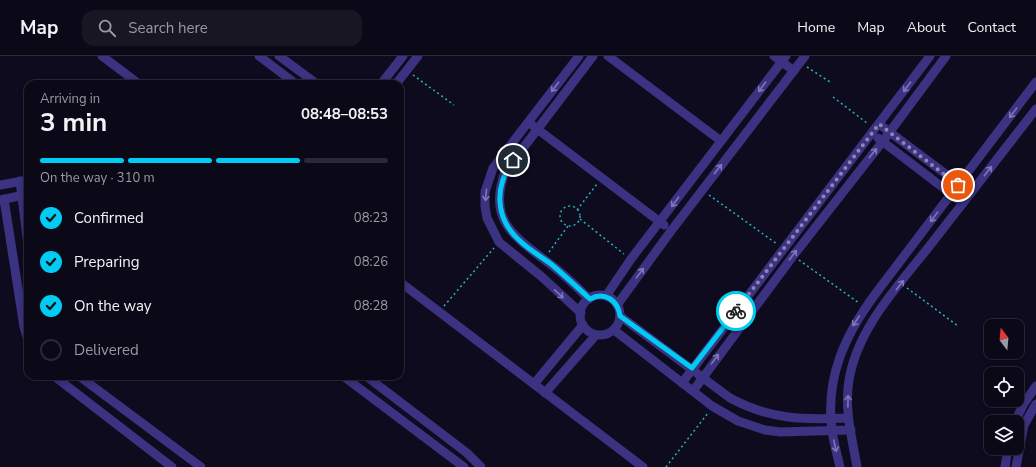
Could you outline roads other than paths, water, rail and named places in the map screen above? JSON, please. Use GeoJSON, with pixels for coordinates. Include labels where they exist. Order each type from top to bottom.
{"type":"FeatureCollection","features":[{"type":"Feature","properties":{"kind":"street"},"geometry":{"type":"LineString","coordinates":[[103,56],[134,80]]}},
{"type":"Feature","properties":{"kind":"street"},"geometry":{"type":"LineString","coordinates":[[259,56],[291,80]]}},
{"type":"Feature","properties":{"kind":"street"},"geometry":{"type":"LineString","coordinates":[[279,56],[312,80]]}},
{"type":"Feature","properties":{"kind":"street"},"geometry":{"type":"LineString","coordinates":[[384,80],[403,56]]}},
{"type":"Feature","properties":{"kind":"street"},"geometry":{"type":"LineString","coordinates":[[399,80],[418,56]]}},
{"type":"Feature","properties":{"kind":"street"},"geometry":{"type":"LineString","coordinates":[[579,56],[493,168],[486,186],[485,206],[487,218],[499,242],[581,313]]}},
{"type":"Feature","properties":{"kind":"street"},"geometry":{"type":"LineString","coordinates":[[590,299],[544,259],[511,233],[501,214],[499,200],[500,185],[505,172],[593,56]]}},
{"type":"Feature","properties":{"kind":"street"},"geometry":{"type":"LineString","coordinates":[[608,56],[721,141]]}},
{"type":"Feature","properties":{"kind":"street"},"geometry":{"type":"LineString","coordinates":[[682,383],[930,56]]}},
{"type":"Feature","properties":{"kind":"street"},"geometry":{"type":"LineString","coordinates":[[693,391],[793,256],[883,141],[946,56]]}},
{"type":"Feature","properties":{"kind":"street"},"geometry":{"type":"LineString","coordinates":[[606,296],[631,259],[743,112],[781,58],[794,71]]}},
{"type":"Feature","properties":{"kind":"street"},"geometry":{"type":"LineString","coordinates":[[617,305],[671,230],[803,59]]}},
{"type":"Feature","properties":{"kind":"street"},"geometry":{"type":"LineString","coordinates":[[840,467],[832,431],[832,395],[839,358],[846,340],[865,308],[1036,82]]}},
{"type":"Feature","properties":{"kind":"street"},"geometry":{"type":"LineString","coordinates":[[857,467],[848,418],[849,380],[854,358],[863,337],[901,283],[1036,109]]}},
{"type":"Feature","properties":{"kind":"street"},"geometry":{"type":"LineString","coordinates":[[743,112],[756,121]]}},
{"type":"Feature","properties":{"kind":"street"},"geometry":{"type":"LineString","coordinates":[[528,122],[671,230]]}},
{"type":"Feature","properties":{"kind":"street"},"geometry":{"type":"LineString","coordinates":[[876,129],[889,132],[958,185],[971,193]]}},
{"type":"Feature","properties":{"kind":"street"},"geometry":{"type":"LineString","coordinates":[[876,129],[883,141],[963,203]]}},
{"type":"Feature","properties":{"kind":"street"},"geometry":{"type":"LineString","coordinates":[[0,185],[24,180]]}},
{"type":"Feature","properties":{"kind":"street"},"geometry":{"type":"LineString","coordinates":[[24,195],[2,200],[24,327]]}},
{"type":"Feature","properties":{"kind":"street"},"geometry":{"type":"LineString","coordinates":[[404,285],[643,467]]}},
{"type":"Feature","properties":{"kind":"street"},"geometry":{"type":"LineString","coordinates":[[598,296],[606,296],[617,305],[620,316],[614,330],[602,335],[586,329],[583,325],[581,313],[582,308],[590,299],[598,296]]}},
{"type":"Feature","properties":{"kind":"street"},"geometry":{"type":"LineString","coordinates":[[620,316],[692,368],[730,398],[757,411],[786,418],[848,418]]}},
{"type":"Feature","properties":{"kind":"street"},"geometry":{"type":"LineString","coordinates":[[534,384],[583,325]]}},
{"type":"Feature","properties":{"kind":"street"},"geometry":{"type":"LineString","coordinates":[[614,330],[712,406],[738,421],[765,430],[794,433],[850,430]]}},
{"type":"Feature","properties":{"kind":"street"},"geometry":{"type":"LineString","coordinates":[[545,393],[596,334]]}},
{"type":"Feature","properties":{"kind":"street"},"geometry":{"type":"LineString","coordinates":[[59,380],[172,467]]}},
{"type":"Feature","properties":{"kind":"street"},"geometry":{"type":"LineString","coordinates":[[84,380],[201,467]]}},
{"type":"Feature","properties":{"kind":"street"},"geometry":{"type":"LineString","coordinates":[[348,380],[464,467]]}},
{"type":"Feature","properties":{"kind":"street"},"geometry":{"type":"LineString","coordinates":[[371,380],[467,453],[481,467]]}},
{"type":"Feature","properties":{"kind":"street"},"geometry":{"type":"LineString","coordinates":[[1018,415],[1036,386]]}},
{"type":"Feature","properties":{"kind":"street"},"geometry":{"type":"LineString","coordinates":[[1016,467],[1024,426],[1036,404]]}},
{"type":"Feature","properties":{"kind":"street"},"geometry":{"type":"LineString","coordinates":[[1005,467],[1007,455]]}}]}
